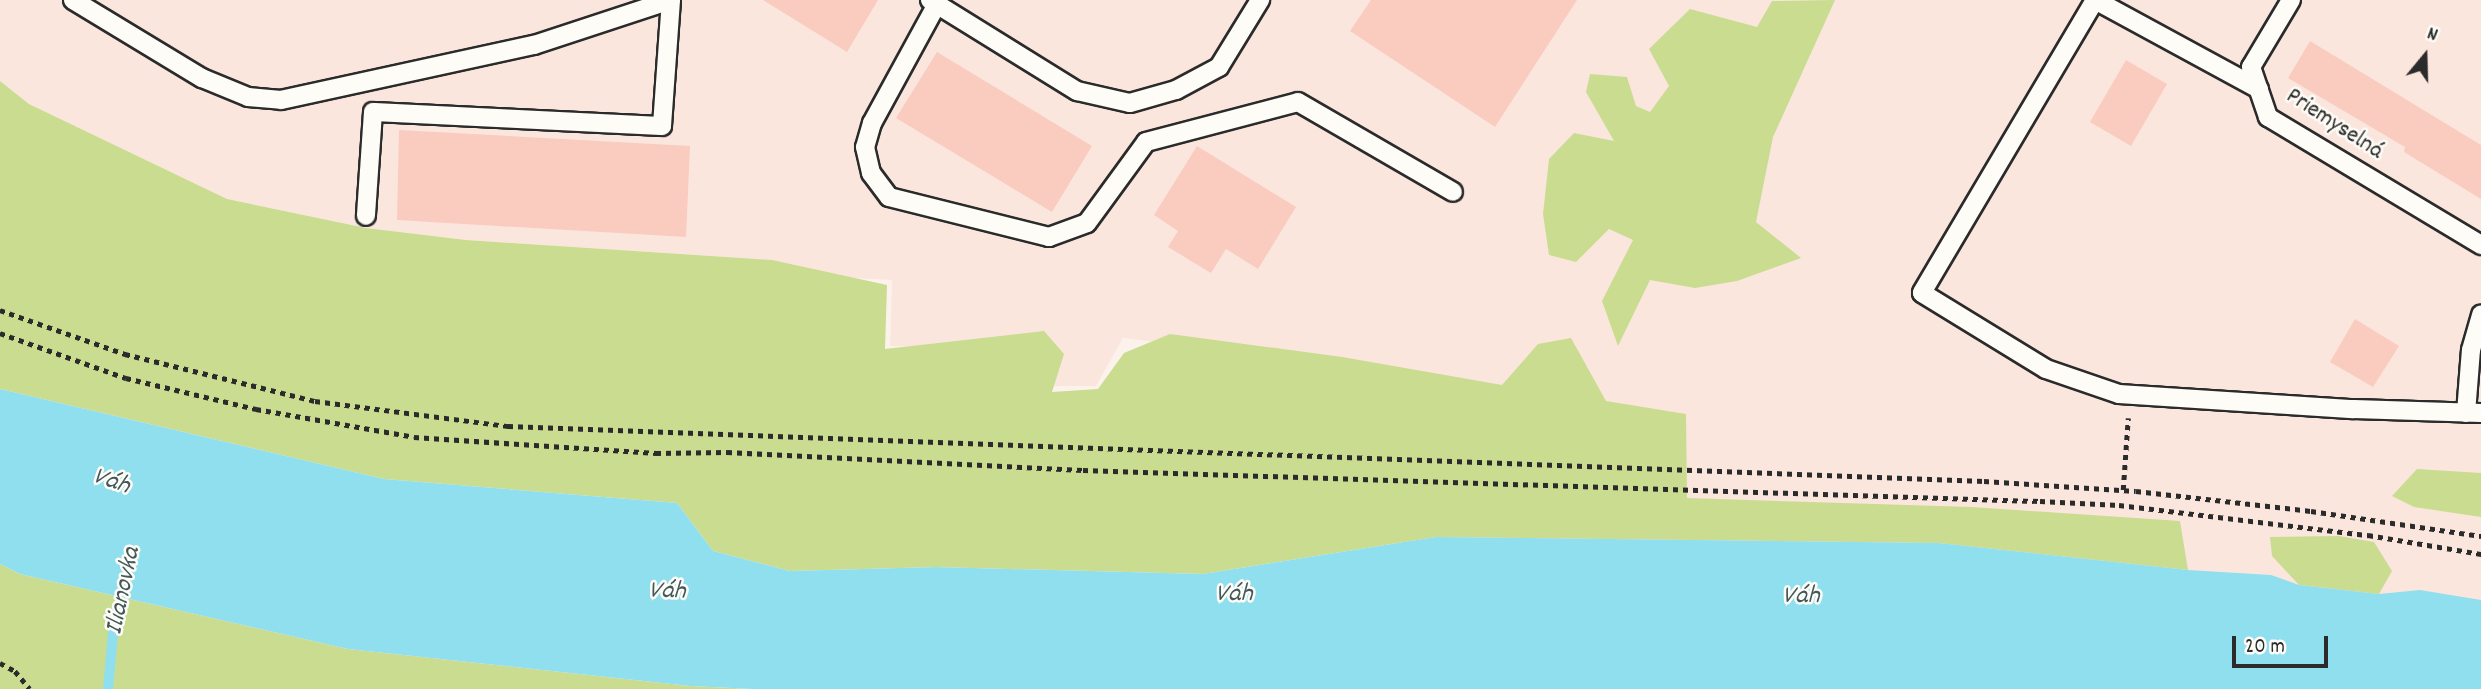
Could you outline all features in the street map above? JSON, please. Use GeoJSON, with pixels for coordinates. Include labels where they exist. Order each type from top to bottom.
{"type":"FeatureCollection","features":[{"type":"Feature","properties":{"kind":"lane"},"geometry":{"type":"LineString","coordinates":[[72,0],[202,78],[248,97],[281,100],[534,45],[671,0],[662,126],[373,112],[366,216]]}},
{"type":"Feature","properties":{"kind":"lane"},"geometry":{"type":"LineString","coordinates":[[1260,0],[1219,66],[1176,90],[1130,103],[1077,91],[934,2],[872,123],[865,147],[871,173],[889,197],[1049,237],[1087,223],[1146,142],[1298,102],[1453,192]]}},
{"type":"Feature","properties":{"kind":"lane"},"geometry":{"type":"LineString","coordinates":[[2259,89],[2095,0],[1922,293],[2046,369],[2095,388],[2130,396],[2354,410],[2474,413],[2471,350],[2481,314]]}},
{"type":"Feature","properties":{"kind":"lane","name":"Priemyselná"},"geometry":{"type":"LineString","coordinates":[[2291,0],[2251,67],[2268,117],[2481,245]]}},
{"type":"Feature","properties":{"kind":"path"},"geometry":{"type":"LineString","coordinates":[[0,310],[125,354],[314,401],[508,426],[1984,481],[2123,490],[2311,511],[2481,536]]}},
{"type":"Feature","properties":{"kind":"path"},"geometry":{"type":"LineString","coordinates":[[0,333],[126,379],[256,409],[414,437],[656,453],[727,452],[1083,470],[2040,501],[2119,506],[2355,534],[2481,554]]}},
{"type":"Feature","properties":{"kind":"path"},"geometry":{"type":"LineString","coordinates":[[2123,490],[2130,396]]}},
{"type":"Feature","properties":{"kind":"path"},"geometry":{"type":"LineString","coordinates":[[0,663],[15,671],[30,689]]}},
{"type":"Feature","properties":{"kind":"shaded area"},"geometry":{"type":"Polygon","coordinates":[[[0,0],[2481,0],[2481,689],[1432,689],[1365,367],[1123,338],[1096,386],[1038,386],[1038,350],[890,346],[892,280],[772,274],[772,260],[466,240],[366,228],[227,199],[29,104],[0,81],[0,0]]]}},
{"type":"Feature","properties":{"kind":"green space"},"geometry":{"type":"Polygon","coordinates":[[[1835,0],[1773,137],[1756,222],[1801,258],[1737,281],[1695,288],[1650,280],[1618,346],[1602,301],[1633,240],[1609,229],[1576,262],[1549,255],[1543,214],[1549,159],[1574,133],[1614,141],[1586,92],[1590,74],[1627,77],[1636,106],[1650,112],[1669,86],[1649,49],[1690,9],[1757,27],[1772,1],[1835,0]]]}},
{"type":"Feature","properties":{"kind":"green space"},"geometry":{"type":"Polygon","coordinates":[[[0,81],[29,104],[227,199],[366,228],[466,240],[772,260],[887,285],[885,349],[1044,331],[1064,354],[1052,392],[1098,389],[1124,353],[1170,334],[1342,357],[1502,385],[1538,344],[1571,338],[1606,401],[1686,414],[1687,498],[1971,507],[2180,521],[2188,570],[1939,543],[1436,537],[1203,574],[936,567],[790,571],[713,551],[677,503],[384,479],[0,389],[0,81]]]}},
{"type":"Feature","properties":{"kind":"green space"},"geometry":{"type":"Polygon","coordinates":[[[2417,469],[2481,473],[2481,517],[2414,507],[2392,496],[2417,469]]]}},
{"type":"Feature","properties":{"kind":"green space"},"geometry":{"type":"Polygon","coordinates":[[[2339,536],[2374,542],[2392,571],[2379,594],[2299,585],[2272,556],[2270,537],[2339,536]]]}},
{"type":"Feature","properties":{"kind":"green space"},"geometry":{"type":"Polygon","coordinates":[[[0,564],[20,574],[348,649],[690,686],[753,689],[0,689],[0,564]]]}},
{"type":"Feature","properties":{"kind":"water","name":"Váh"},"geometry":{"type":"Polygon","coordinates":[[[0,389],[384,479],[677,503],[713,551],[790,571],[936,567],[1203,574],[1436,537],[1939,543],[2188,570],[2271,575],[2299,585],[2379,594],[2420,590],[2481,600],[2481,689],[753,689],[690,686],[348,649],[20,574],[0,564],[0,389]]]}},
{"type":"Feature","properties":{"kind":"building"},"geometry":{"type":"Polygon","coordinates":[[[763,0],[878,0],[847,52],[763,0]]]}},
{"type":"Feature","properties":{"kind":"building"},"geometry":{"type":"Polygon","coordinates":[[[1371,0],[1577,0],[1495,127],[1350,31],[1371,0]]]}},
{"type":"Feature","properties":{"kind":"building"},"geometry":{"type":"Polygon","coordinates":[[[2310,41],[2481,145],[2481,199],[2404,152],[2405,147],[2288,78],[2310,41]]]}},
{"type":"Feature","properties":{"kind":"building"},"geometry":{"type":"Polygon","coordinates":[[[937,52],[1092,146],[1052,212],[896,118],[937,52]]]}},
{"type":"Feature","properties":{"kind":"building"},"geometry":{"type":"Polygon","coordinates":[[[2126,60],[2167,84],[2131,146],[2090,122],[2126,60]]]}},
{"type":"Feature","properties":{"kind":"building"},"geometry":{"type":"Polygon","coordinates":[[[399,130],[690,146],[686,237],[397,220],[399,130]]]}},
{"type":"Feature","properties":{"kind":"building"},"geometry":{"type":"Polygon","coordinates":[[[1197,146],[1296,207],[1258,269],[1226,249],[1211,273],[1168,247],[1178,231],[1154,215],[1197,146]]]}},
{"type":"Feature","properties":{"kind":"building"},"geometry":{"type":"Polygon","coordinates":[[[2355,319],[2399,346],[2373,387],[2330,362],[2355,319]]]}},
{"type":"Feature","properties":{"kind":"waterway","name":"Ilianovka"},"geometry":{"type":"LineString","coordinates":[[108,689],[114,623],[123,586]]}}]}
